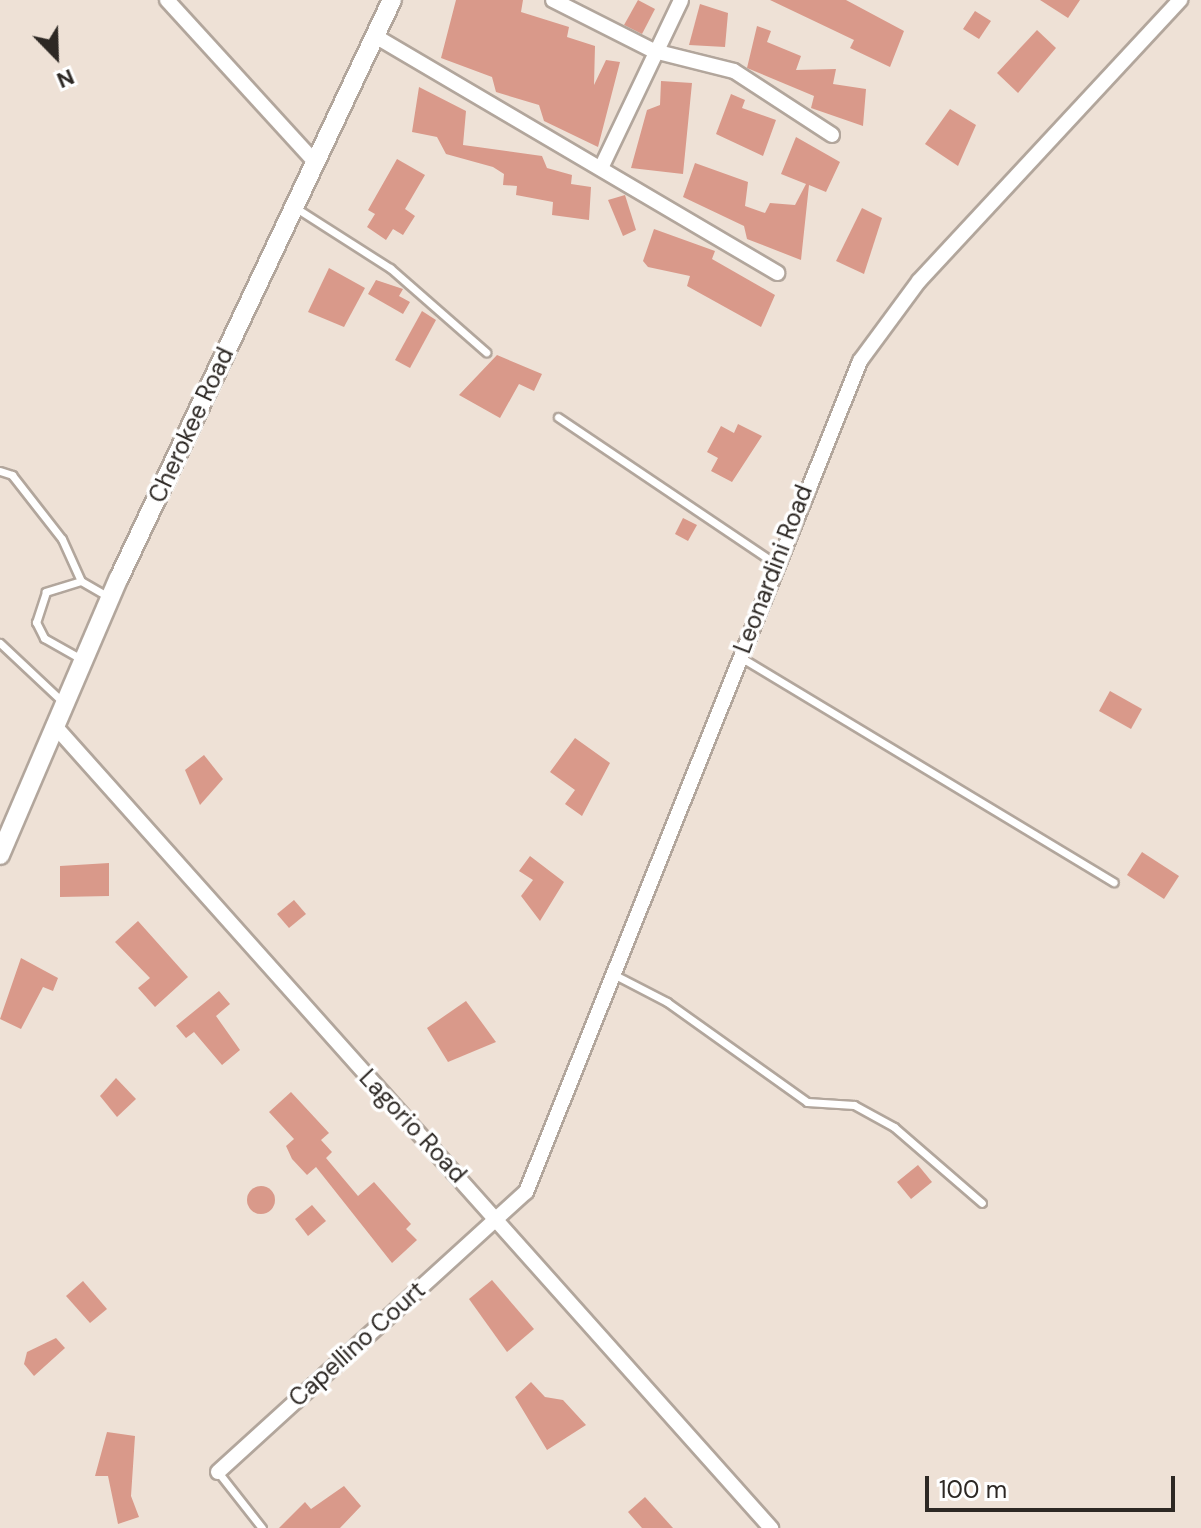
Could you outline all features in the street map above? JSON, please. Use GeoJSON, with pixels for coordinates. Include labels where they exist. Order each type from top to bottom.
{"type":"FeatureCollection","features":[{"type":"Feature","properties":{"kind":"street"},"geometry":{"type":"LineString","coordinates":[[167,0],[315,162]]}},
{"type":"Feature","properties":{"kind":"street","name":"Cherokee Road"},"geometry":{"type":"LineString","coordinates":[[0,855],[111,598],[392,0]]}},
{"type":"Feature","properties":{"kind":"street"},"geometry":{"type":"LineString","coordinates":[[553,0],[654,51],[734,71],[832,135]]}},
{"type":"Feature","properties":{"kind":"street"},"geometry":{"type":"LineString","coordinates":[[601,168],[654,51],[681,0]]}},
{"type":"Feature","properties":{"kind":"street","name":"Leonardini Road"},"geometry":{"type":"LineString","coordinates":[[502,1221],[526,1192],[860,361],[889,319],[1180,0]]}},
{"type":"Feature","properties":{"kind":"street"},"geometry":{"type":"LineString","coordinates":[[375,36],[777,273]]}},
{"type":"Feature","properties":{"kind":"street","name":"Lagorio Road"},"geometry":{"type":"LineString","coordinates":[[54,725],[502,1221],[771,1528]]}},
{"type":"Feature","properties":{"kind":"street","name":"Capellino Court"},"geometry":{"type":"LineString","coordinates":[[218,1472],[502,1221]]}},
{"type":"Feature","properties":{"kind":"lane"},"geometry":{"type":"LineString","coordinates":[[294,207],[390,268],[486,352]]}},
{"type":"Feature","properties":{"kind":"lane"},"geometry":{"type":"LineString","coordinates":[[558,417],[776,564]]}},
{"type":"Feature","properties":{"kind":"lane"},"geometry":{"type":"LineString","coordinates":[[0,471],[12,475],[62,539],[81,581],[111,598]]}},
{"type":"Feature","properties":{"kind":"lane"},"geometry":{"type":"LineString","coordinates":[[81,581],[46,592],[36,622],[44,638],[83,660]]}},
{"type":"Feature","properties":{"kind":"lane"},"geometry":{"type":"LineString","coordinates":[[0,643],[64,703]]}},
{"type":"Feature","properties":{"kind":"lane"},"geometry":{"type":"LineString","coordinates":[[739,657],[1114,882]]}},
{"type":"Feature","properties":{"kind":"lane"},"geometry":{"type":"LineString","coordinates":[[615,975],[667,1002],[807,1102],[854,1105],[894,1127],[982,1203]]}},
{"type":"Feature","properties":{"kind":"lane"},"geometry":{"type":"LineString","coordinates":[[218,1472],[262,1528]]}},
{"type":"Feature","properties":{"kind":"building"},"geometry":{"type":"Polygon","coordinates":[[[456,0],[523,0],[521,12],[569,27],[567,37],[595,46],[594,85],[606,60],[620,62],[598,147],[544,121],[539,105],[496,92],[492,77],[441,58],[456,0]]]}},
{"type":"Feature","properties":{"kind":"building"},"geometry":{"type":"Polygon","coordinates":[[[638,0],[655,9],[642,34],[624,25],[638,0]]]}},
{"type":"Feature","properties":{"kind":"building"},"geometry":{"type":"Polygon","coordinates":[[[770,0],[846,0],[904,31],[890,67],[850,48],[854,40],[770,0]]]}},
{"type":"Feature","properties":{"kind":"building"},"geometry":{"type":"Polygon","coordinates":[[[1040,0],[1080,0],[1068,18],[1040,0]]]}},
{"type":"Feature","properties":{"kind":"building"},"geometry":{"type":"Polygon","coordinates":[[[700,4],[728,13],[725,47],[689,45],[700,4]]]}},
{"type":"Feature","properties":{"kind":"building"},"geometry":{"type":"Polygon","coordinates":[[[975,11],[991,21],[979,39],[963,29],[975,11]]]}},
{"type":"Feature","properties":{"kind":"building"},"geometry":{"type":"Polygon","coordinates":[[[757,26],[771,31],[767,42],[801,56],[796,70],[836,69],[833,84],[866,89],[863,126],[811,108],[814,96],[747,68],[757,26]]]}},
{"type":"Feature","properties":{"kind":"building"},"geometry":{"type":"Polygon","coordinates":[[[1037,30],[1056,48],[1018,93],[997,73],[1037,30]]]}},
{"type":"Feature","properties":{"kind":"building"},"geometry":{"type":"Polygon","coordinates":[[[661,81],[692,83],[683,174],[631,168],[647,110],[660,105],[661,81]]]}},
{"type":"Feature","properties":{"kind":"building"},"geometry":{"type":"Polygon","coordinates":[[[419,87],[466,111],[463,145],[542,156],[547,168],[572,175],[571,184],[591,187],[589,220],[552,215],[553,202],[516,195],[517,186],[503,185],[504,174],[493,167],[446,154],[437,137],[412,132],[419,87]]]}},
{"type":"Feature","properties":{"kind":"building"},"geometry":{"type":"Polygon","coordinates":[[[731,94],[745,100],[742,108],[776,120],[763,156],[716,134],[731,94]]]}},
{"type":"Feature","properties":{"kind":"building"},"geometry":{"type":"Polygon","coordinates":[[[950,109],[976,125],[958,166],[925,144],[950,109]]]}},
{"type":"Feature","properties":{"kind":"building"},"geometry":{"type":"Polygon","coordinates":[[[796,137],[840,162],[826,192],[809,185],[801,260],[747,239],[744,226],[683,197],[695,163],[748,182],[745,206],[765,213],[770,203],[795,205],[806,184],[781,174],[796,137]]]}},
{"type":"Feature","properties":{"kind":"building"},"geometry":{"type":"Polygon","coordinates":[[[397,159],[425,175],[405,209],[415,216],[403,235],[393,229],[386,240],[367,227],[375,214],[368,210],[397,159]]]}},
{"type":"Feature","properties":{"kind":"building"},"geometry":{"type":"Polygon","coordinates":[[[625,195],[636,230],[623,236],[608,200],[625,195]]]}},
{"type":"Feature","properties":{"kind":"building"},"geometry":{"type":"Polygon","coordinates":[[[862,208],[882,218],[864,274],[836,261],[862,208]]]}},
{"type":"Feature","properties":{"kind":"building"},"geometry":{"type":"Polygon","coordinates":[[[654,229],[715,251],[712,259],[775,295],[761,327],[687,286],[690,276],[648,267],[643,261],[654,229]]]}},
{"type":"Feature","properties":{"kind":"building"},"geometry":{"type":"Polygon","coordinates":[[[329,268],[365,288],[344,327],[308,312],[329,268]]]}},
{"type":"Feature","properties":{"kind":"building"},"geometry":{"type":"Polygon","coordinates":[[[376,280],[403,289],[399,296],[410,302],[403,314],[368,294],[376,280]]]}},
{"type":"Feature","properties":{"kind":"building"},"geometry":{"type":"Polygon","coordinates":[[[422,311],[436,320],[410,368],[395,360],[422,311]]]}},
{"type":"Feature","properties":{"kind":"building"},"geometry":{"type":"Polygon","coordinates":[[[497,355],[542,374],[534,391],[519,384],[500,418],[459,395],[497,355]]]}},
{"type":"Feature","properties":{"kind":"building"},"geometry":{"type":"Polygon","coordinates":[[[738,424],[762,436],[732,482],[711,471],[718,458],[707,452],[721,426],[734,433],[738,424]]]}},
{"type":"Feature","properties":{"kind":"building"},"geometry":{"type":"Polygon","coordinates":[[[683,518],[697,525],[688,541],[675,534],[683,518]]]}},
{"type":"Feature","properties":{"kind":"building"},"geometry":{"type":"Polygon","coordinates":[[[1110,691],[1142,709],[1131,729],[1099,711],[1110,691]]]}},
{"type":"Feature","properties":{"kind":"building"},"geometry":{"type":"Polygon","coordinates":[[[575,738],[610,763],[582,816],[565,804],[575,790],[550,772],[575,738]]]}},
{"type":"Feature","properties":{"kind":"building"},"geometry":{"type":"Polygon","coordinates":[[[204,755],[223,779],[200,805],[185,770],[204,755]]]}},
{"type":"Feature","properties":{"kind":"building"},"geometry":{"type":"Polygon","coordinates":[[[1142,852],[1179,876],[1164,899],[1127,875],[1142,852]]]}},
{"type":"Feature","properties":{"kind":"building"},"geometry":{"type":"Polygon","coordinates":[[[530,856],[564,882],[540,921],[521,896],[533,880],[519,871],[530,856]]]}},
{"type":"Feature","properties":{"kind":"building"},"geometry":{"type":"Polygon","coordinates":[[[109,863],[109,896],[60,897],[60,866],[109,863]]]}},
{"type":"Feature","properties":{"kind":"building"},"geometry":{"type":"Polygon","coordinates":[[[294,900],[306,914],[289,928],[277,914],[294,900]]]}},
{"type":"Feature","properties":{"kind":"building"},"geometry":{"type":"Polygon","coordinates":[[[138,921],[188,977],[155,1007],[138,988],[150,978],[115,942],[138,921]]]}},
{"type":"Feature","properties":{"kind":"building"},"geometry":{"type":"Polygon","coordinates":[[[21,958],[58,978],[53,991],[43,987],[21,1029],[0,1019],[21,958]]]}},
{"type":"Feature","properties":{"kind":"building"},"geometry":{"type":"Polygon","coordinates":[[[219,991],[230,1004],[216,1016],[240,1050],[222,1065],[194,1032],[186,1038],[176,1026],[219,991]]]}},
{"type":"Feature","properties":{"kind":"building"},"geometry":{"type":"Polygon","coordinates":[[[466,1001],[496,1042],[448,1062],[427,1028],[466,1001]]]}},
{"type":"Feature","properties":{"kind":"building"},"geometry":{"type":"Polygon","coordinates":[[[116,1078],[136,1099],[117,1117],[100,1096],[116,1078]]]}},
{"type":"Feature","properties":{"kind":"building"},"geometry":{"type":"Polygon","coordinates":[[[291,1092],[329,1133],[321,1140],[332,1152],[326,1158],[358,1196],[374,1182],[411,1224],[406,1229],[417,1240],[392,1263],[316,1167],[307,1175],[292,1159],[286,1146],[294,1139],[269,1112],[291,1092]]]}},
{"type":"Feature","properties":{"kind":"building"},"geometry":{"type":"Polygon","coordinates":[[[918,1165],[932,1182],[911,1199],[897,1182],[918,1165]]]}},
{"type":"Feature","properties":{"kind":"building"},"geometry":{"type":"Polygon","coordinates":[[[261,1186],[271,1190],[275,1200],[271,1210],[261,1214],[251,1210],[247,1200],[251,1190],[261,1186]]]}},
{"type":"Feature","properties":{"kind":"building"},"geometry":{"type":"Polygon","coordinates":[[[312,1205],[326,1221],[308,1236],[295,1219],[312,1205]]]}},
{"type":"Feature","properties":{"kind":"building"},"geometry":{"type":"Polygon","coordinates":[[[492,1280],[534,1329],[507,1352],[469,1299],[492,1280]]]}},
{"type":"Feature","properties":{"kind":"building"},"geometry":{"type":"Polygon","coordinates":[[[83,1281],[107,1309],[90,1323],[66,1296],[83,1281]]]}},
{"type":"Feature","properties":{"kind":"building"},"geometry":{"type":"Polygon","coordinates":[[[56,1338],[65,1348],[34,1376],[24,1364],[27,1352],[56,1338]]]}},
{"type":"Feature","properties":{"kind":"building"},"geometry":{"type":"Polygon","coordinates":[[[531,1382],[545,1397],[563,1400],[586,1425],[547,1450],[515,1397],[531,1382]]]}},
{"type":"Feature","properties":{"kind":"building"},"geometry":{"type":"Polygon","coordinates":[[[107,1432],[135,1436],[131,1496],[139,1517],[118,1524],[108,1476],[95,1476],[107,1432]]]}},
{"type":"Feature","properties":{"kind":"building"},"geometry":{"type":"Polygon","coordinates":[[[344,1486],[361,1506],[340,1528],[279,1528],[305,1502],[311,1509],[344,1486]]]}},
{"type":"Feature","properties":{"kind":"building"},"geometry":{"type":"Polygon","coordinates":[[[645,1497],[673,1528],[642,1528],[628,1512],[645,1497]]]}}]}
